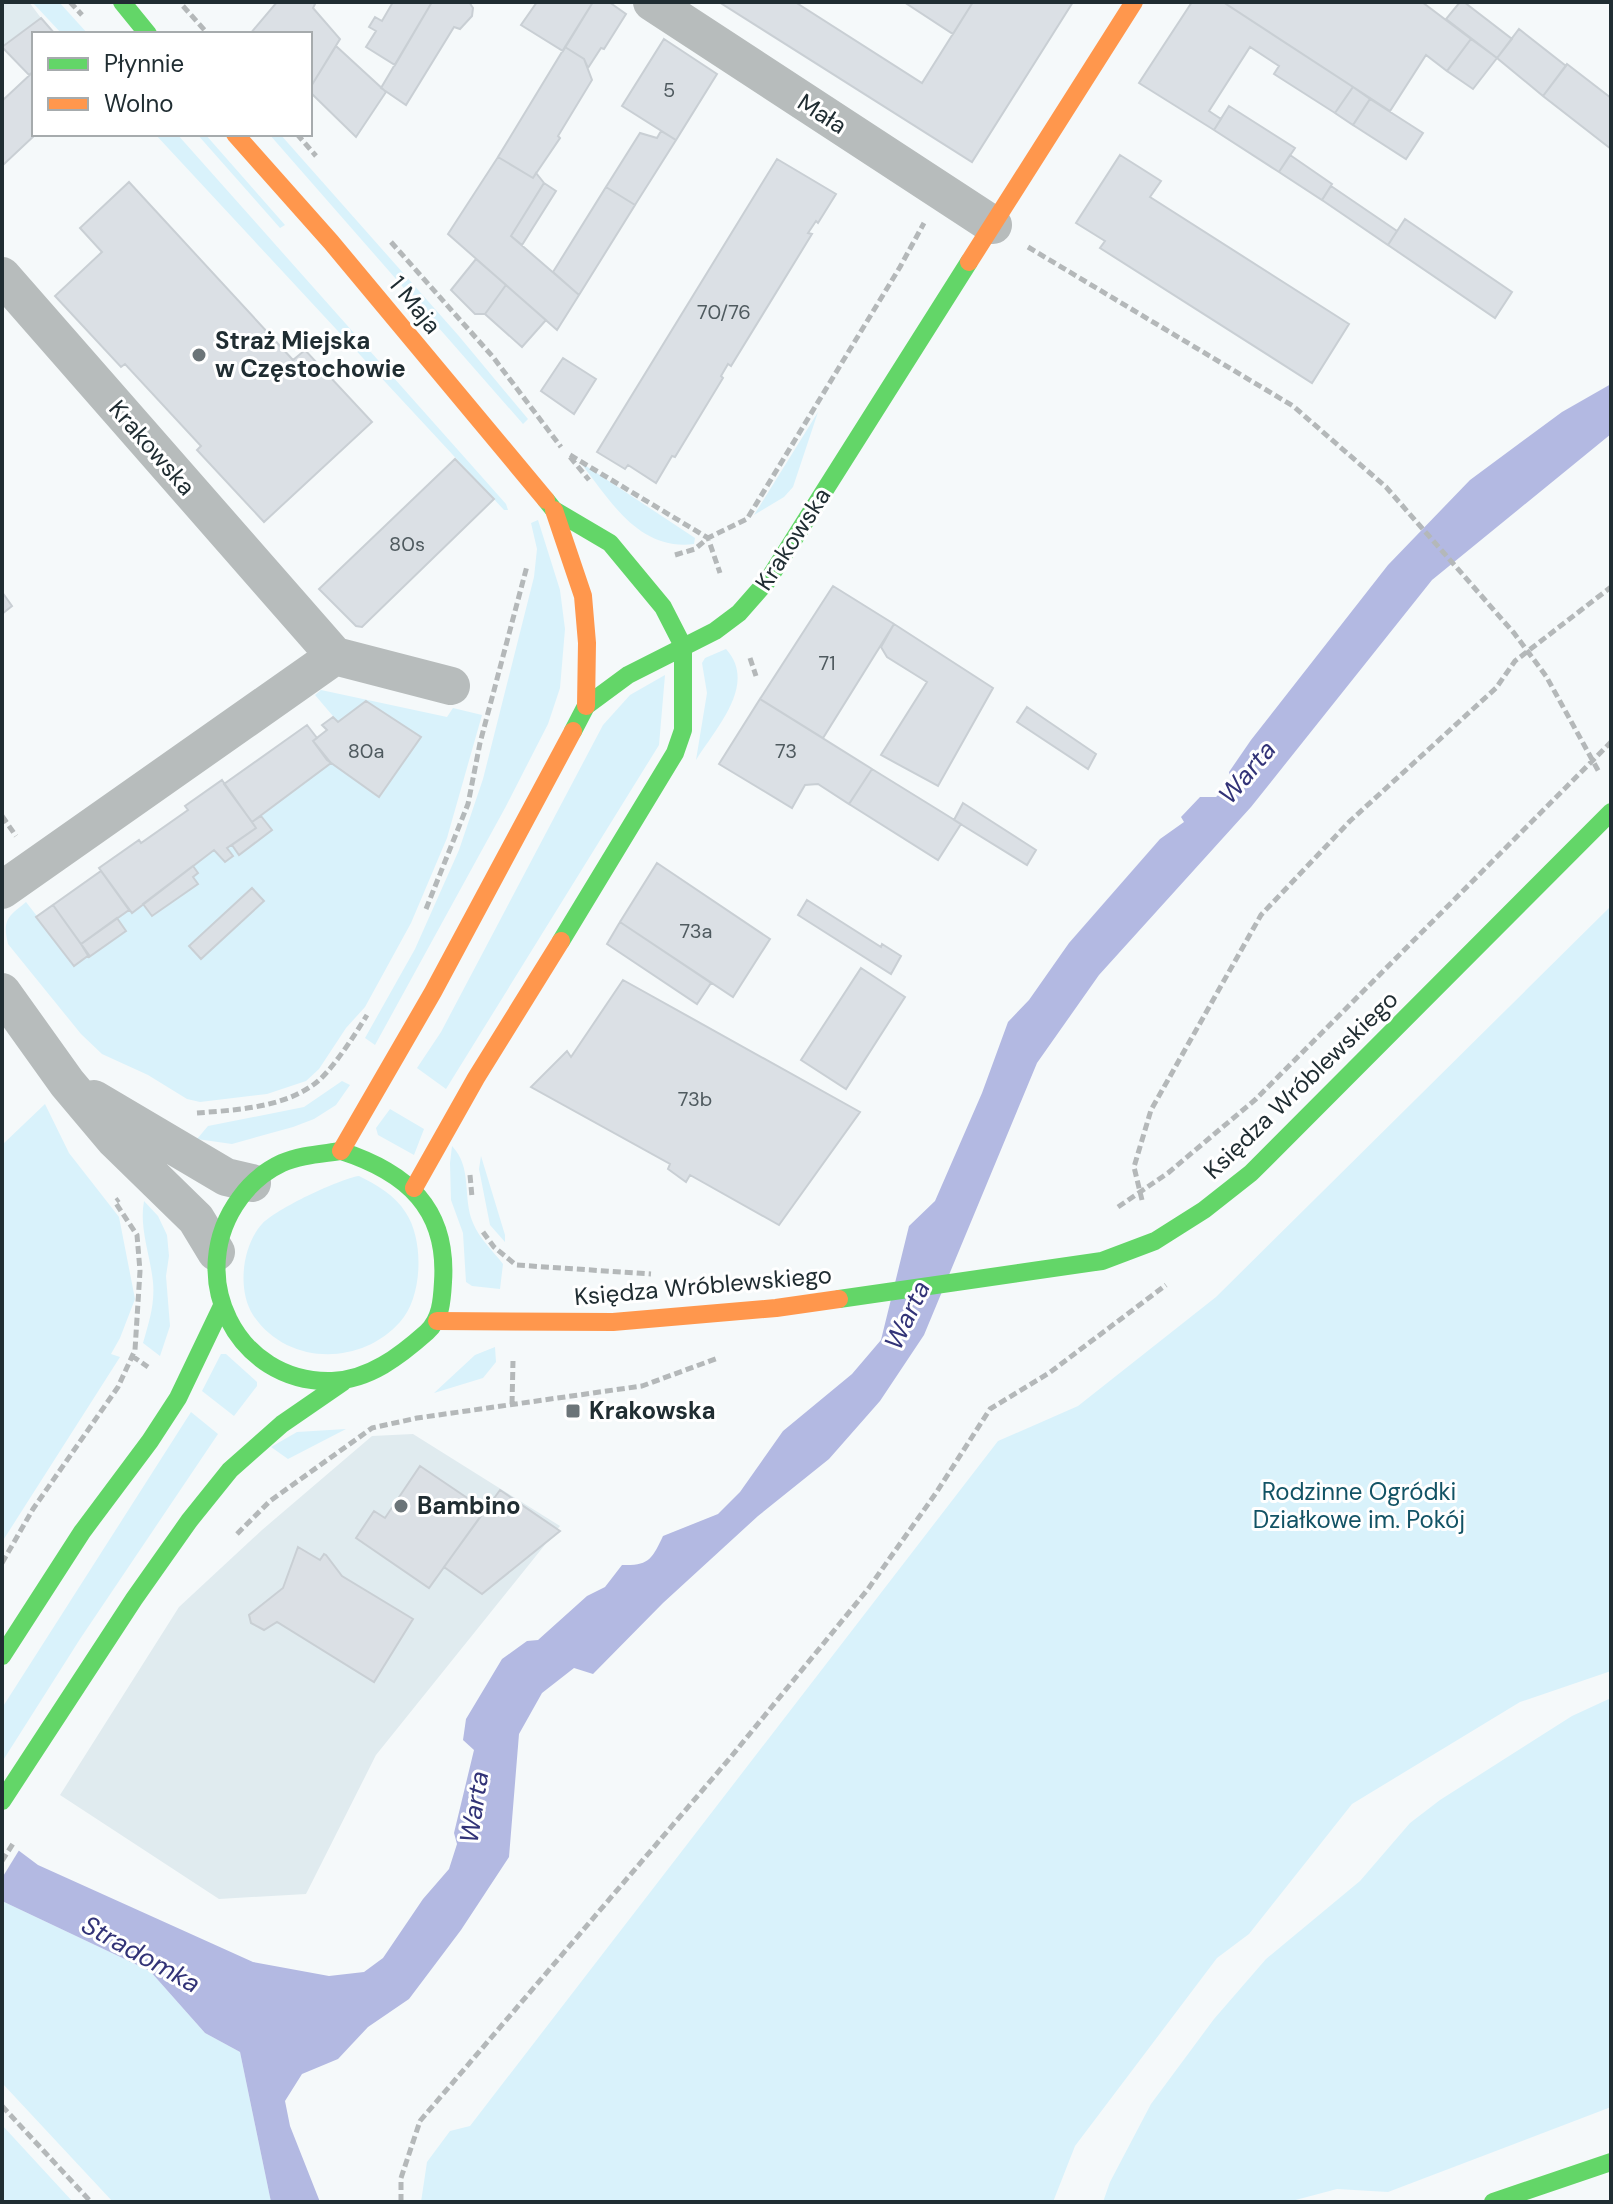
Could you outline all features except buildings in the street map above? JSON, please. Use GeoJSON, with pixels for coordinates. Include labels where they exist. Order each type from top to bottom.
{"type":"FeatureCollection","features":[{"type":"Feature","properties":{"kind":"main road"},"geometry":{"type":"LineString","coordinates":[[122,2],[146,32]]}},
{"type":"Feature","properties":{"kind":"main road","name":"Krakowska"},"geometry":{"type":"LineString","coordinates":[[341,1151],[433,992],[586,706],[628,675],[715,631],[739,613],[768,580],[1134,2]]}},
{"type":"Feature","properties":{"kind":"main road","name":"1 Maja"},"geometry":{"type":"LineString","coordinates":[[237,136],[331,242],[554,510],[610,543],[663,607],[683,646],[683,730],[675,753],[447,1124],[414,1188]]}},
{"type":"Feature","properties":{"kind":"main road","name":"1 Maja"},"geometry":{"type":"LineString","coordinates":[[554,510],[579,583],[585,620],[586,706]]}},
{"type":"Feature","properties":{"kind":"main road","name":"Księdza Wróblewskiego"},"geometry":{"type":"LineString","coordinates":[[437,1321],[613,1322],[776,1308],[1102,1261],[1155,1241],[1204,1210],[1251,1173],[1611,812]]}},
{"type":"Feature","properties":{"kind":"main road"},"geometry":{"type":"LineString","coordinates":[[341,1151],[385,1166],[414,1188],[433,1215],[443,1247],[444,1281],[437,1321],[396,1361],[368,1375],[343,1382],[313,1381],[283,1372],[257,1356],[236,1334],[222,1306],[217,1284],[216,1252],[230,1210],[252,1183],[278,1165],[298,1157],[341,1151]]}},
{"type":"Feature","properties":{"kind":"main road"},"geometry":{"type":"LineString","coordinates":[[2,1656],[82,1532],[178,1398],[222,1306]]}},
{"type":"Feature","properties":{"kind":"main road"},"geometry":{"type":"LineString","coordinates":[[2,1801],[152,1573],[230,1470],[282,1424],[343,1382]]}},
{"type":"Feature","properties":{"kind":"main road"},"geometry":{"type":"LineString","coordinates":[[1493,2202],[1611,2162]]}},
{"type":"Feature","properties":{"kind":"street","name":"Mała"},"geometry":{"type":"LineString","coordinates":[[652,2],[993,225]]}},
{"type":"Feature","properties":{"kind":"street","name":"Krakowska"},"geometry":{"type":"LineString","coordinates":[[2,276],[335,656]]}},
{"type":"Feature","properties":{"kind":"street"},"geometry":{"type":"LineString","coordinates":[[2,890],[335,656],[451,686]]}},
{"type":"Feature","properties":{"kind":"street"},"geometry":{"type":"LineString","coordinates":[[2,992],[67,1083],[159,1158],[216,1252]]}},
{"type":"Feature","properties":{"kind":"street"},"geometry":{"type":"LineString","coordinates":[[159,1158],[252,1183]]}},
{"type":"Feature","properties":{"kind":"path"},"geometry":{"type":"LineString","coordinates":[[180,2],[206,32]]}},
{"type":"Feature","properties":{"kind":"path"},"geometry":{"type":"LineString","coordinates":[[299,136],[317,157]]}},
{"type":"Feature","properties":{"kind":"path"},"geometry":{"type":"LineString","coordinates":[[387,238],[493,357],[564,452],[708,538],[747,519],[900,267],[924,222],[945,194]]}},
{"type":"Feature","properties":{"kind":"path"},"geometry":{"type":"LineString","coordinates":[[993,225],[1293,406],[1386,487],[1514,633],[1546,676],[1605,781]]}},
{"type":"Feature","properties":{"kind":"path"},"geometry":{"type":"LineString","coordinates":[[422,919],[468,804],[480,743],[528,563]]}},
{"type":"Feature","properties":{"kind":"path"},"geometry":{"type":"LineString","coordinates":[[401,2202],[401,2178],[420,2121],[730,1758],[868,1589],[936,1493],[990,1409],[1049,1373],[1169,1283],[1134,1167],[1151,1110],[1261,915],[1350,821],[1496,688],[1515,661],[1611,587]]}},
{"type":"Feature","properties":{"kind":"path"},"geometry":{"type":"LineString","coordinates":[[1113,1210],[1211,1139],[1256,1099],[1611,742]]}},
{"type":"Feature","properties":{"kind":"path"},"geometry":{"type":"LineString","coordinates":[[2,1563],[33,1509],[118,1387],[135,1350],[140,1271],[137,1235],[115,1202],[159,1158],[179,1125],[192,1114],[284,1101],[315,1085],[356,1034],[371,1008]]}},
{"type":"Feature","properties":{"kind":"path"},"geometry":{"type":"LineString","coordinates":[[469,1169],[474,1210]]}},
{"type":"Feature","properties":{"kind":"path"},"geometry":{"type":"LineString","coordinates":[[476,1222],[494,1247],[516,1265],[656,1274]]}},
{"type":"Feature","properties":{"kind":"path"},"geometry":{"type":"LineString","coordinates":[[236,1535],[270,1501],[372,1428],[417,1418],[642,1386],[721,1357]]}},
{"type":"Feature","properties":{"kind":"path"},"geometry":{"type":"LineString","coordinates":[[2,2106],[91,2202]]}},
{"type":"Feature","properties":{"kind":"shaded area"},"geometry":{"type":"Polygon","coordinates":[[[2,2],[29,2],[41,18],[2,46],[2,2]]]}},
{"type":"Feature","properties":{"kind":"shaded area"},"geometry":{"type":"Polygon","coordinates":[[[413,1434],[560,1526],[376,1755],[306,1894],[219,1899],[60,1795],[179,1607],[262,1530],[372,1436],[413,1434]]]}},
{"type":"Feature","properties":{"kind":"green space"},"geometry":{"type":"Polygon","coordinates":[[[32,2],[59,2],[86,32],[60,32],[32,2]]]}},
{"type":"Feature","properties":{"kind":"green space"},"geometry":{"type":"Polygon","coordinates":[[[157,136],[179,136],[506,504],[508,510],[504,510],[157,136]]]}},
{"type":"Feature","properties":{"kind":"green space"},"geometry":{"type":"Polygon","coordinates":[[[199,136],[207,136],[285,225],[280,228],[199,136]]]}},
{"type":"Feature","properties":{"kind":"green space"},"geometry":{"type":"Polygon","coordinates":[[[271,136],[282,136],[458,335],[528,419],[523,424],[271,136]]]}},
{"type":"Feature","properties":{"kind":"green space"},"geometry":{"type":"Polygon","coordinates":[[[818,412],[793,487],[784,497],[754,515],[818,412]]]}},
{"type":"Feature","properties":{"kind":"green space"},"geometry":{"type":"Polygon","coordinates":[[[580,462],[695,538],[694,544],[674,544],[641,531],[614,506],[580,462]]]}},
{"type":"Feature","properties":{"kind":"green space"},"geometry":{"type":"Polygon","coordinates":[[[538,520],[560,590],[565,629],[560,688],[548,724],[505,808],[375,1045],[365,1038],[415,949],[459,850],[483,779],[534,577],[537,549],[531,523],[538,520]]]}},
{"type":"Feature","properties":{"kind":"green space"},"geometry":{"type":"Polygon","coordinates":[[[726,649],[735,663],[738,677],[736,691],[723,720],[696,760],[707,693],[702,663],[705,658],[726,649]]]}},
{"type":"Feature","properties":{"kind":"green space"},"geometry":{"type":"Polygon","coordinates":[[[665,675],[659,745],[446,1089],[417,1068],[441,1032],[603,725],[630,695],[665,675]]]}},
{"type":"Feature","properties":{"kind":"green space"},"geometry":{"type":"Polygon","coordinates":[[[321,690],[447,717],[453,708],[482,715],[447,838],[411,923],[365,1007],[346,1028],[319,1069],[306,1081],[267,1094],[200,1102],[187,1099],[148,1075],[102,1054],[81,1034],[8,944],[6,924],[26,902],[75,965],[126,932],[117,918],[129,910],[132,913],[143,904],[152,916],[197,884],[193,866],[214,850],[218,855],[232,856],[227,848],[232,845],[239,855],[271,830],[261,816],[331,763],[380,797],[421,737],[366,701],[338,722],[315,695],[321,690]]]}},
{"type":"Feature","properties":{"kind":"green space","name":"Rodzinne Ogródki Działkowe im. Pokój"},"geometry":{"type":"Polygon","coordinates":[[[1611,906],[1611,1671],[1520,1702],[1352,1804],[1249,1934],[1217,1958],[1075,2146],[1053,2202],[421,2202],[427,2162],[450,2131],[470,2126],[998,1441],[1078,1406],[1216,1297],[1611,906]]]}},
{"type":"Feature","properties":{"kind":"green space"},"geometry":{"type":"Polygon","coordinates":[[[342,1081],[350,1085],[336,1105],[314,1119],[232,1144],[197,1139],[208,1126],[304,1107],[342,1081]]]}},
{"type":"Feature","properties":{"kind":"green space"},"geometry":{"type":"Polygon","coordinates":[[[45,1104],[69,1153],[119,1217],[135,1299],[111,1354],[120,1357],[2,1542],[2,1145],[45,1104]]]}},
{"type":"Feature","properties":{"kind":"green space"},"geometry":{"type":"Polygon","coordinates":[[[390,1109],[424,1129],[414,1155],[378,1135],[376,1128],[390,1109]]]}},
{"type":"Feature","properties":{"kind":"green space"},"geometry":{"type":"Polygon","coordinates":[[[452,1146],[463,1164],[473,1223],[503,1264],[500,1289],[472,1286],[466,1282],[463,1233],[451,1200],[452,1146]]]}},
{"type":"Feature","properties":{"kind":"green space"},"geometry":{"type":"Polygon","coordinates":[[[481,1156],[505,1242],[490,1225],[479,1169],[481,1156]]]}},
{"type":"Feature","properties":{"kind":"green space"},"geometry":{"type":"Polygon","coordinates":[[[359,1176],[391,1196],[412,1224],[418,1268],[417,1284],[408,1311],[384,1336],[365,1347],[345,1353],[304,1351],[285,1344],[267,1332],[248,1305],[244,1268],[250,1244],[262,1224],[280,1211],[337,1183],[359,1176]]]}},
{"type":"Feature","properties":{"kind":"green space"},"geometry":{"type":"Polygon","coordinates":[[[144,1201],[158,1216],[167,1235],[170,1326],[160,1356],[143,1343],[153,1290],[144,1231],[144,1201]]]}},
{"type":"Feature","properties":{"kind":"green space"},"geometry":{"type":"Polygon","coordinates":[[[495,1347],[496,1362],[483,1378],[434,1393],[475,1355],[495,1347]]]}},
{"type":"Feature","properties":{"kind":"green space"},"geometry":{"type":"Polygon","coordinates":[[[221,1354],[226,1354],[257,1382],[234,1416],[202,1391],[221,1354]]]}},
{"type":"Feature","properties":{"kind":"green space"},"geometry":{"type":"Polygon","coordinates":[[[191,1412],[218,1434],[80,1639],[2,1762],[2,1708],[191,1412]]]}},
{"type":"Feature","properties":{"kind":"green space"},"geometry":{"type":"Polygon","coordinates":[[[346,1429],[288,1459],[271,1447],[297,1432],[346,1429]]]}},
{"type":"Feature","properties":{"kind":"green space"},"geometry":{"type":"Polygon","coordinates":[[[1611,1698],[1611,2107],[1388,2192],[1337,2189],[1288,2202],[1103,2202],[1110,2182],[1151,2104],[1214,2019],[1266,1959],[1360,1881],[1410,1823],[1440,1800],[1572,1716],[1611,1698]]]}},
{"type":"Feature","properties":{"kind":"green space"},"geometry":{"type":"Polygon","coordinates":[[[2,1901],[150,1971],[205,2033],[240,2052],[271,2202],[113,2202],[2,2083],[2,1901]]]}},
{"type":"Feature","properties":{"kind":"green space"},"geometry":{"type":"Polygon","coordinates":[[[2,2125],[73,2202],[2,2202],[2,2125]]]}},
{"type":"Feature","properties":{"kind":"water"},"geometry":{"type":"Polygon","coordinates":[[[1611,384],[1611,434],[1432,580],[1251,807],[1099,975],[1037,1063],[924,1335],[880,1401],[829,1459],[758,1516],[663,1603],[593,1674],[574,1668],[542,1693],[519,1734],[509,1857],[461,1930],[409,1999],[368,2027],[338,2059],[302,2074],[285,2101],[290,2126],[320,2202],[271,2202],[240,2052],[205,2033],[150,1971],[2,1901],[2,1838],[38,1865],[253,1962],[329,1976],[364,1972],[383,1958],[423,1899],[449,1869],[457,1844],[454,1833],[474,1750],[463,1740],[466,1719],[502,1659],[527,1641],[538,1640],[587,1596],[605,1587],[622,1565],[648,1560],[663,1536],[718,1514],[740,1492],[783,1431],[852,1374],[881,1340],[909,1226],[935,1201],[982,1093],[1008,1022],[1029,1000],[1069,943],[1160,839],[1184,822],[1181,817],[1200,797],[1216,797],[1231,782],[1229,772],[1251,740],[1388,565],[1470,480],[1562,412],[1611,384]]]}},
{"type":"Feature","properties":{"kind":"pier"},"geometry":{"type":"Polygon","coordinates":[[[2,1834],[21,1847],[2,1878],[2,1834]]]}},
{"type":"Feature","properties":{"kind":"traffic: fast"},"geometry":{"type":"LineString","coordinates":[[122,2],[146,32]]}},
{"type":"Feature","properties":{"kind":"traffic: fast"},"geometry":{"type":"LineString","coordinates":[[573,731],[586,706],[628,675],[715,631],[739,613],[768,580],[969,262]]}},
{"type":"Feature","properties":{"kind":"traffic: fast"},"geometry":{"type":"LineString","coordinates":[[546,500],[554,510],[610,543],[663,607],[683,646],[683,730],[675,753],[561,941]]}},
{"type":"Feature","properties":{"kind":"traffic: fast"},"geometry":{"type":"LineString","coordinates":[[839,1299],[1102,1261],[1155,1241],[1204,1210],[1251,1173],[1611,812]]}},
{"type":"Feature","properties":{"kind":"traffic: fast"},"geometry":{"type":"LineString","coordinates":[[341,1151],[385,1170],[418,1197],[438,1233],[443,1256],[443,1282],[438,1315],[427,1332],[383,1365],[359,1376],[332,1381],[298,1377],[269,1364],[246,1345],[229,1320],[219,1291],[217,1260],[224,1228],[240,1198],[258,1178],[289,1160],[341,1151]]}},
{"type":"Feature","properties":{"kind":"traffic: fast"},"geometry":{"type":"LineString","coordinates":[[2,1656],[82,1532],[178,1398],[222,1306]]}},
{"type":"Feature","properties":{"kind":"traffic: fast"},"geometry":{"type":"LineString","coordinates":[[2,1801],[134,1599],[189,1521],[230,1470],[282,1424],[343,1382]]}},
{"type":"Feature","properties":{"kind":"traffic: fast"},"geometry":{"type":"LineString","coordinates":[[1493,2202],[1611,2162]]}},
{"type":"Feature","properties":{"kind":"traffic: slow"},"geometry":{"type":"LineString","coordinates":[[969,262],[1134,2]]}},
{"type":"Feature","properties":{"kind":"traffic: slow"},"geometry":{"type":"LineString","coordinates":[[237,136],[331,242],[546,500]]}},
{"type":"Feature","properties":{"kind":"traffic: slow"},"geometry":{"type":"LineString","coordinates":[[554,510],[583,596],[587,643],[586,706]]}},
{"type":"Feature","properties":{"kind":"traffic: slow"},"geometry":{"type":"LineString","coordinates":[[341,1151],[433,992],[573,731]]}},
{"type":"Feature","properties":{"kind":"traffic: slow"},"geometry":{"type":"LineString","coordinates":[[414,1188],[476,1078],[561,941]]}},
{"type":"Feature","properties":{"kind":"traffic: slow"},"geometry":{"type":"LineString","coordinates":[[437,1321],[613,1322],[776,1308],[839,1299]]}},
{"type":"Feature","properties":{"kind":"place","name":"Straż Miejska w Częstochowie"},"geometry":{"type":"Point","coordinates":[199,355]}},
{"type":"Feature","properties":{"kind":"place","name":"Krakowska"},"geometry":{"type":"Point","coordinates":[573,1411]}},
{"type":"Feature","properties":{"kind":"place","name":"Bambino"},"geometry":{"type":"Point","coordinates":[401,1506]}},
{"type":"Feature","properties":{"kind":"water label","name":"Warta"},"geometry":{"type":"Point","coordinates":[1247,772]}},
{"type":"Feature","properties":{"kind":"water label","name":"Warta"},"geometry":{"type":"Point","coordinates":[907,1315]}},
{"type":"Feature","properties":{"kind":"water label","name":"Warta"},"geometry":{"type":"Point","coordinates":[474,1807]}},
{"type":"Feature","properties":{"kind":"water label","name":"Stradomka"},"geometry":{"type":"Point","coordinates":[141,1954]}}]}
